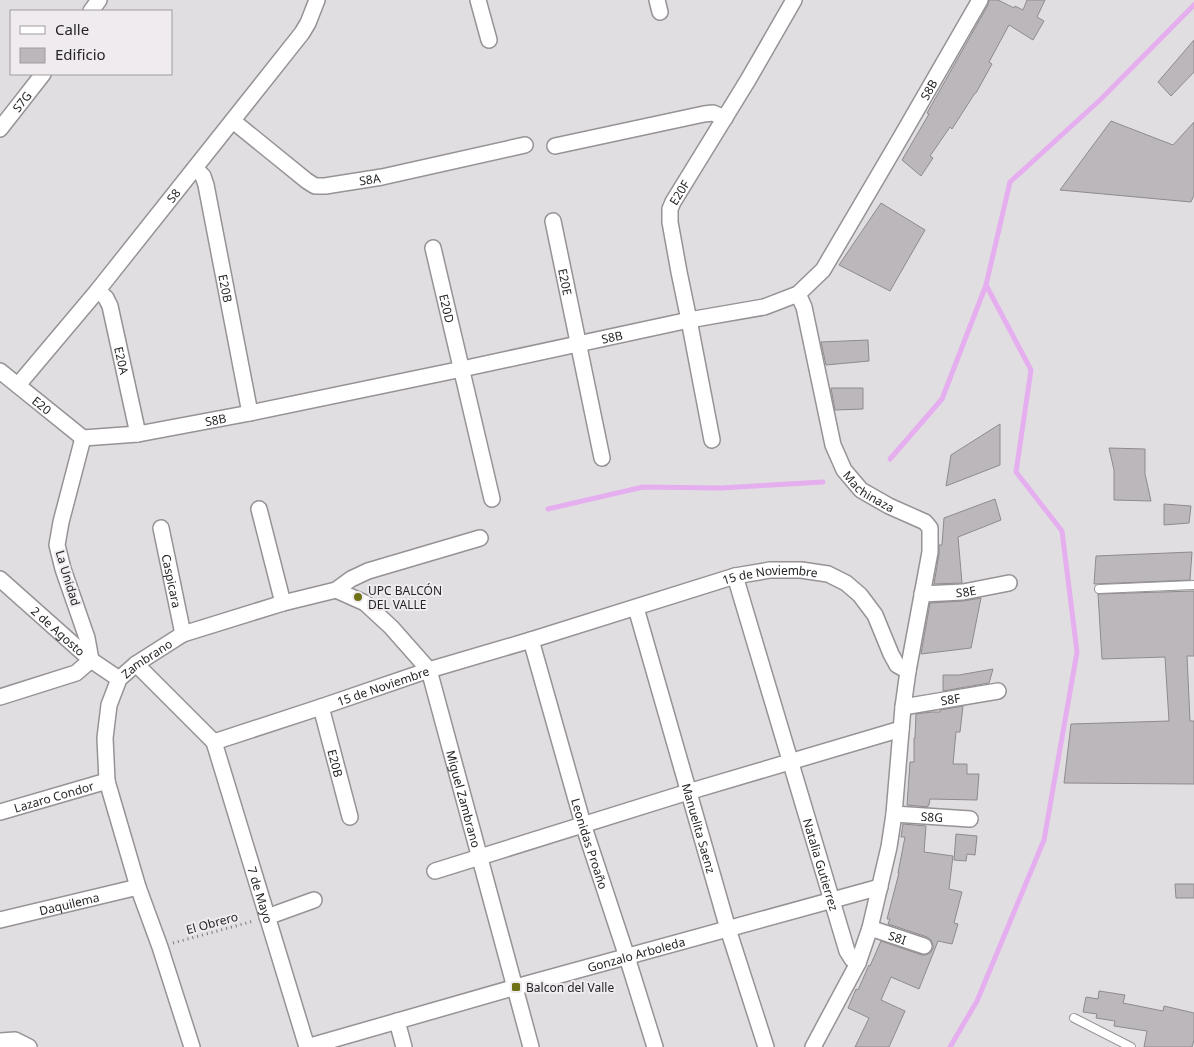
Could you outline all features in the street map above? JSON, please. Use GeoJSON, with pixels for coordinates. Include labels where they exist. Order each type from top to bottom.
{"type":"FeatureCollection","features":[{"type":"Feature","properties":{"kind":"street","name":"S8"},"geometry":{"type":"LineString","coordinates":[[18,385],[98,290],[306,29],[318,0]]}},
{"type":"Feature","properties":{"kind":"street"},"geometry":{"type":"LineString","coordinates":[[478,0],[490,40]]}},
{"type":"Feature","properties":{"kind":"street","name":"E20F"},"geometry":{"type":"LineString","coordinates":[[712,440],[690,320],[679,272],[670,222],[670,209],[794,0]]}},
{"type":"Feature","properties":{"kind":"street","name":"S8B"},"geometry":{"type":"LineString","coordinates":[[84,438],[138,434],[250,413],[690,320],[764,307],[798,294],[823,270],[980,0]]}},
{"type":"Feature","properties":{"kind":"street","name":"S7G"},"geometry":{"type":"LineString","coordinates":[[0,129],[42,75]]}},
{"type":"Feature","properties":{"kind":"street"},"geometry":{"type":"LineString","coordinates":[[555,146],[704,114],[713,113],[724,118]]}},
{"type":"Feature","properties":{"kind":"street","name":"S8A"},"geometry":{"type":"LineString","coordinates":[[233,121],[315,186],[382,177],[525,145]]}},
{"type":"Feature","properties":{"kind":"street","name":"E20B"},"geometry":{"type":"LineString","coordinates":[[195,168],[202,176],[206,185],[250,413]]}},
{"type":"Feature","properties":{"kind":"street","name":"E20E"},"geometry":{"type":"LineString","coordinates":[[554,221],[602,458]]}},
{"type":"Feature","properties":{"kind":"street","name":"E20D"},"geometry":{"type":"LineString","coordinates":[[433,248],[492,499]]}},
{"type":"Feature","properties":{"kind":"street","name":"E20A"},"geometry":{"type":"LineString","coordinates":[[98,290],[106,298],[110,306],[138,434]]}},
{"type":"Feature","properties":{"kind":"street","name":"Machinaza"},"geometry":{"type":"LineString","coordinates":[[798,294],[804,307],[833,445],[844,470],[861,490],[889,506],[925,522],[930,528],[930,552],[908,671]]}},
{"type":"Feature","properties":{"kind":"street","name":"E20"},"geometry":{"type":"LineString","coordinates":[[0,371],[84,438]]}},
{"type":"Feature","properties":{"kind":"street","name":"La Unidad"},"geometry":{"type":"LineString","coordinates":[[84,438],[60,522],[57,545],[63,569],[87,638],[91,660]]}},
{"type":"Feature","properties":{"kind":"street"},"geometry":{"type":"LineString","coordinates":[[259,509],[283,602]]}},
{"type":"Feature","properties":{"kind":"street","name":"Caspicara"},"geometry":{"type":"LineString","coordinates":[[161,528],[183,634]]}},
{"type":"Feature","properties":{"kind":"street","name":"Zambrano"},"geometry":{"type":"LineString","coordinates":[[192,1047],[160,946],[138,888],[107,780],[105,738],[109,706],[119,679],[136,664],[183,634],[283,602],[336,590],[351,579],[368,571],[480,538]]}},
{"type":"Feature","properties":{"kind":"street","name":"15 de Noviembre"},"geometry":{"type":"LineString","coordinates":[[214,742],[429,670],[636,608],[735,576],[770,570],[801,570],[828,574],[846,583],[860,595],[875,615],[897,665],[908,671]]}},
{"type":"Feature","properties":{"kind":"street","name":"Natalia Gutierrez"},"geometry":{"type":"LineString","coordinates":[[735,576],[847,950],[852,958],[858,962]]}},
{"type":"Feature","properties":{"kind":"street","name":"2 de Agosto"},"geometry":{"type":"LineString","coordinates":[[0,579],[91,660],[119,679]]}},
{"type":"Feature","properties":{"kind":"street","name":"S8E"},"geometry":{"type":"LineString","coordinates":[[922,594],[963,592],[1009,583]]}},
{"type":"Feature","properties":{"kind":"street","name":"Miguel Zambrano"},"geometry":{"type":"LineString","coordinates":[[336,590],[364,603],[392,627],[429,670],[532,1047]]}},
{"type":"Feature","properties":{"kind":"street","name":"Manuelita Saenz"},"geometry":{"type":"LineString","coordinates":[[636,608],[728,929],[766,1047]]}},
{"type":"Feature","properties":{"kind":"street","name":"Leonidas Proaño"},"geometry":{"type":"LineString","coordinates":[[530,640],[583,824],[628,956],[655,1047]]}},
{"type":"Feature","properties":{"kind":"street"},"geometry":{"type":"LineString","coordinates":[[0,697],[76,673],[91,660]]}},
{"type":"Feature","properties":{"kind":"street"},"geometry":{"type":"LineString","coordinates":[[136,664],[214,742]]}},
{"type":"Feature","properties":{"kind":"street"},"geometry":{"type":"LineString","coordinates":[[813,1047],[858,962],[870,928],[889,847],[894,814],[908,671]]}},
{"type":"Feature","properties":{"kind":"street","name":"S8F"},"geometry":{"type":"LineString","coordinates":[[903,707],[998,691]]}},
{"type":"Feature","properties":{"kind":"street","name":"E20B"},"geometry":{"type":"LineString","coordinates":[[321,707],[350,817]]}},
{"type":"Feature","properties":{"kind":"street"},"geometry":{"type":"LineString","coordinates":[[434,871],[688,792],[901,729]]}},
{"type":"Feature","properties":{"kind":"street","name":"7 de Mayo"},"geometry":{"type":"LineString","coordinates":[[214,742],[307,1047]]}},
{"type":"Feature","properties":{"kind":"street","name":"Lazaro Condor"},"geometry":{"type":"LineString","coordinates":[[0,812],[107,780]]}},
{"type":"Feature","properties":{"kind":"street","name":"S8G"},"geometry":{"type":"LineString","coordinates":[[894,814],[970,819]]}},
{"type":"Feature","properties":{"kind":"street","name":"Gonzalo Arboleda"},"geometry":{"type":"LineString","coordinates":[[307,1047],[516,987],[880,887]]}},
{"type":"Feature","properties":{"kind":"street","name":"Daquilema"},"geometry":{"type":"LineString","coordinates":[[0,920],[138,888]]}},
{"type":"Feature","properties":{"kind":"street"},"geometry":{"type":"LineString","coordinates":[[267,917],[314,900]]}},
{"type":"Feature","properties":{"kind":"street","name":"S8I"},"geometry":{"type":"LineString","coordinates":[[870,928],[924,946]]}},
{"type":"Feature","properties":{"kind":"street"},"geometry":{"type":"LineString","coordinates":[[397,1021],[404,1047]]}},
{"type":"Feature","properties":{"kind":"street"},"geometry":{"type":"LineString","coordinates":[[8,1040],[29,1047]]}},
{"type":"Feature","properties":{"kind":"lane"},"geometry":{"type":"LineString","coordinates":[[1099,589],[1194,585]]}},
{"type":"Feature","properties":{"kind":"lane"},"geometry":{"type":"LineString","coordinates":[[1074,1018],[1130,1047]]}},
{"type":"Feature","properties":{"kind":"path","name":"El Obrero"},"geometry":{"type":"LineString","coordinates":[[160,946],[267,917]]}},
{"type":"Feature","properties":{"kind":"building"},"geometry":{"type":"Polygon","coordinates":[[[989,0],[998,0],[1023,10],[1027,0],[1045,0],[1037,17],[1044,21],[1033,40],[1009,25],[989,62],[992,64],[976,93],[952,129],[950,127],[930,156],[933,158],[921,176],[902,160],[929,114],[927,113],[988,5],[989,0]]]}},
{"type":"Feature","properties":{"kind":"building"},"geometry":{"type":"Polygon","coordinates":[[[1194,40],[1194,72],[1171,96],[1158,82],[1194,40]]]}},
{"type":"Feature","properties":{"kind":"building"},"geometry":{"type":"Polygon","coordinates":[[[1111,121],[1173,145],[1194,122],[1194,195],[1191,202],[1060,190],[1111,121]]]}},
{"type":"Feature","properties":{"kind":"building"},"geometry":{"type":"Polygon","coordinates":[[[881,203],[925,230],[890,291],[839,265],[881,203]]]}},
{"type":"Feature","properties":{"kind":"building"},"geometry":{"type":"Polygon","coordinates":[[[868,340],[869,361],[826,365],[821,342],[868,340]]]}},
{"type":"Feature","properties":{"kind":"building"},"geometry":{"type":"Polygon","coordinates":[[[831,388],[863,388],[863,409],[835,410],[831,388]]]}},
{"type":"Feature","properties":{"kind":"building"},"geometry":{"type":"Polygon","coordinates":[[[1000,424],[1000,465],[946,486],[951,455],[1000,424]]]}},
{"type":"Feature","properties":{"kind":"building"},"geometry":{"type":"Polygon","coordinates":[[[1109,448],[1145,449],[1145,474],[1151,501],[1114,500],[1114,470],[1109,448]]]}},
{"type":"Feature","properties":{"kind":"building"},"geometry":{"type":"Polygon","coordinates":[[[995,499],[1001,520],[958,537],[962,583],[934,584],[939,545],[942,545],[944,518],[995,499]]]}},
{"type":"Feature","properties":{"kind":"building"},"geometry":{"type":"Polygon","coordinates":[[[1164,504],[1191,506],[1189,523],[1164,525],[1164,504]]]}},
{"type":"Feature","properties":{"kind":"building"},"geometry":{"type":"Polygon","coordinates":[[[1192,552],[1190,580],[1094,584],[1096,556],[1192,552]]]}},
{"type":"Feature","properties":{"kind":"building"},"geometry":{"type":"Polygon","coordinates":[[[1194,591],[1194,656],[1187,656],[1190,721],[1194,721],[1194,784],[1064,783],[1071,724],[1169,721],[1165,657],[1102,659],[1098,594],[1194,591]]]}},
{"type":"Feature","properties":{"kind":"building"},"geometry":{"type":"Polygon","coordinates":[[[981,598],[971,648],[921,654],[930,603],[981,598]]]}},
{"type":"Feature","properties":{"kind":"building"},"geometry":{"type":"Polygon","coordinates":[[[993,669],[989,683],[943,691],[943,675],[959,675],[993,669]]]}},
{"type":"Feature","properties":{"kind":"building"},"geometry":{"type":"Polygon","coordinates":[[[963,706],[960,732],[956,732],[953,764],[967,764],[967,774],[979,774],[977,800],[930,799],[928,807],[907,805],[910,762],[914,762],[916,714],[940,712],[940,710],[963,706]]]}},
{"type":"Feature","properties":{"kind":"building"},"geometry":{"type":"Polygon","coordinates":[[[903,824],[926,826],[924,852],[953,856],[949,889],[962,892],[954,923],[958,924],[952,944],[938,941],[919,989],[891,977],[881,1000],[905,1011],[889,1047],[855,1047],[869,1018],[848,1008],[881,941],[922,955],[930,953],[933,948],[931,940],[927,937],[888,924],[890,919],[887,919],[899,873],[905,837],[901,837],[903,824]]]}},
{"type":"Feature","properties":{"kind":"building"},"geometry":{"type":"Polygon","coordinates":[[[956,834],[977,836],[975,855],[967,854],[966,861],[954,860],[956,834]]]}},
{"type":"Feature","properties":{"kind":"building"},"geometry":{"type":"Polygon","coordinates":[[[1175,884],[1194,884],[1194,898],[1176,898],[1175,884]]]}},
{"type":"Feature","properties":{"kind":"building"},"geometry":{"type":"Polygon","coordinates":[[[1099,991],[1125,995],[1123,1003],[1163,1011],[1164,1006],[1194,1013],[1194,1040],[1192,1047],[1144,1047],[1147,1031],[1114,1026],[1115,1021],[1096,1018],[1097,1014],[1083,1012],[1086,997],[1098,999],[1099,991]]]}},
{"type":"Feature","properties":{"kind":"waterway"},"geometry":{"type":"LineString","coordinates":[[950,1047],[977,1001],[1044,840],[1077,652],[1062,531],[1016,472],[1031,370],[986,285],[1010,182],[1100,100],[1194,5]]}},
{"type":"Feature","properties":{"kind":"waterway"},"geometry":{"type":"LineString","coordinates":[[890,459],[942,399],[986,285]]}},
{"type":"Feature","properties":{"kind":"waterway"},"geometry":{"type":"LineString","coordinates":[[548,509],[643,487],[720,488],[823,482]]}},
{"type":"Feature","properties":{"kind":"place","name":"UPC BALCÓN DEL VALLE"},"geometry":{"type":"Point","coordinates":[358,597]}},
{"type":"Feature","properties":{"kind":"place","name":"Balcon del Valle"},"geometry":{"type":"Point","coordinates":[516,987]}}]}
